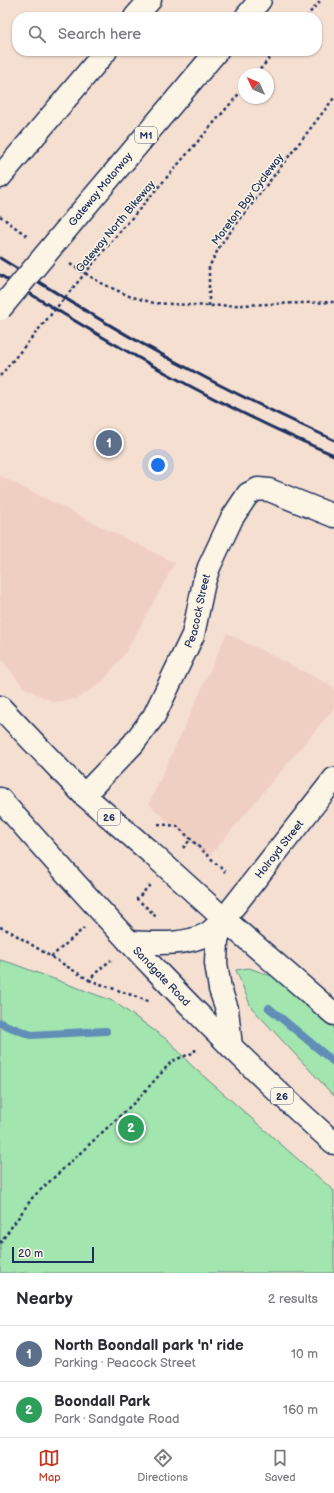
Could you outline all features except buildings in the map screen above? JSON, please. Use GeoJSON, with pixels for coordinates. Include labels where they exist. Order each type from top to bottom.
{"type":"FeatureCollection","features":[{"type":"Feature","properties":{"kind":"main road"},"geometry":{"type":"LineString","coordinates":[[139,12],[150,0]]}},
{"type":"Feature","properties":{"kind":"main road"},"geometry":{"type":"LineString","coordinates":[[250,12],[260,0]]}},
{"type":"Feature","properties":{"kind":"main road"},"geometry":{"type":"LineString","coordinates":[[4,172],[102,56]]}},
{"type":"Feature","properties":{"kind":"main road","name":"Gateway Motorway"},"geometry":{"type":"LineString","coordinates":[[0,309],[213,56]]}},
{"type":"Feature","properties":{"kind":"main road","name":"Peacock Street"},"geometry":{"type":"LineString","coordinates":[[84,795],[133,744],[154,716],[193,635],[204,582],[213,557],[237,509],[248,494],[258,489],[269,490],[334,516]]}},
{"type":"Feature","properties":{"kind":"main road","name":"26"},"geometry":{"type":"LineString","coordinates":[[0,707],[84,795],[334,1014]]}},
{"type":"Feature","properties":{"kind":"main road","name":"Holroyd Street"},"geometry":{"type":"LineString","coordinates":[[224,919],[334,779]]}},
{"type":"Feature","properties":{"kind":"main road","name":"Sandgate Road"},"geometry":{"type":"LineString","coordinates":[[0,799],[129,942],[231,1047],[301,1114],[334,1143]]}},
{"type":"Feature","properties":{"kind":"main road"},"geometry":{"type":"LineString","coordinates":[[129,942],[155,944],[191,940],[208,934],[224,919]]}},
{"type":"Feature","properties":{"kind":"main road"},"geometry":{"type":"LineString","coordinates":[[224,919],[217,940],[216,963],[220,989],[227,1009],[231,1047]]}},
{"type":"Feature","properties":{"kind":"path"},"geometry":{"type":"LineString","coordinates":[[310,12],[321,0]]}},
{"type":"Feature","properties":{"kind":"path"},"geometry":{"type":"LineString","coordinates":[[261,68],[272,56]]}},
{"type":"Feature","properties":{"kind":"path","name":"Gateway North Bikeway"},"geometry":{"type":"LineString","coordinates":[[0,376],[111,242],[238,95]]}},
{"type":"Feature","properties":{"kind":"path","name":"Moreton Bay Cycleway"},"geometry":{"type":"LineString","coordinates":[[209,306],[209,267],[220,244],[334,98]]}},
{"type":"Feature","properties":{"kind":"path"},"geometry":{"type":"LineString","coordinates":[[0,216],[31,238]]}},
{"type":"Feature","properties":{"kind":"path"},"geometry":{"type":"LineString","coordinates":[[69,263],[101,283],[129,296],[154,303],[209,306],[334,302]]}},
{"type":"Feature","properties":{"kind":"path"},"geometry":{"type":"LineString","coordinates":[[177,826],[225,872]]}},
{"type":"Feature","properties":{"kind":"path"},"geometry":{"type":"LineString","coordinates":[[148,922],[155,915],[137,899],[153,882]]}},
{"type":"Feature","properties":{"kind":"path"},"geometry":{"type":"LineString","coordinates":[[51,957],[102,913]]}},
{"type":"Feature","properties":{"kind":"path"},"geometry":{"type":"LineString","coordinates":[[0,927],[11,932],[89,980],[156,1004]]}},
{"type":"Feature","properties":{"kind":"path"},"geometry":{"type":"LineString","coordinates":[[89,980],[114,958]]}},
{"type":"Feature","properties":{"kind":"path"},"geometry":{"type":"LineString","coordinates":[[0,1243],[33,1197],[137,1100],[172,1061],[195,1052]]}},
{"type":"Feature","properties":{"kind":"shaded area"},"geometry":{"type":"Polygon","coordinates":[[[0,476],[175,563],[126,652],[102,682],[77,699],[54,702],[23,687],[0,657],[0,476]]]}},
{"type":"Feature","properties":{"kind":"shaded area"},"geometry":{"type":"Polygon","coordinates":[[[227,633],[334,687],[334,708],[208,858],[149,804],[227,633]]]}},
{"type":"Feature","properties":{"kind":"green space"},"geometry":{"type":"Polygon","coordinates":[[[0,960],[113,1001],[169,1041],[191,1065],[334,1191],[334,1273],[0,1273],[0,960]]]}},
{"type":"Feature","properties":{"kind":"green space"},"geometry":{"type":"Polygon","coordinates":[[[249,968],[280,979],[334,1022],[334,1096],[251,1007],[236,970],[249,968]]]}},
{"type":"Feature","properties":{"kind":"waterway"},"geometry":{"type":"LineString","coordinates":[[269,1008],[334,1062]]}},
{"type":"Feature","properties":{"kind":"waterway"},"geometry":{"type":"LineString","coordinates":[[0,1023],[31,1035],[106,1031]]}},
{"type":"Feature","properties":{"kind":"railway"},"geometry":{"type":"LineString","coordinates":[[0,258],[95,316],[168,358],[245,398],[334,440]]}},
{"type":"Feature","properties":{"kind":"railway"},"geometry":{"type":"LineString","coordinates":[[0,275],[164,372],[248,416],[334,455]]}},
{"type":"Feature","properties":{"kind":"place","name":"North Boondall park 'n' ride"},"geometry":{"type":"Point","coordinates":[109,443]}},
{"type":"Feature","properties":{"kind":"place","name":"Boondall Park"},"geometry":{"type":"Point","coordinates":[131,1128]}}]}
